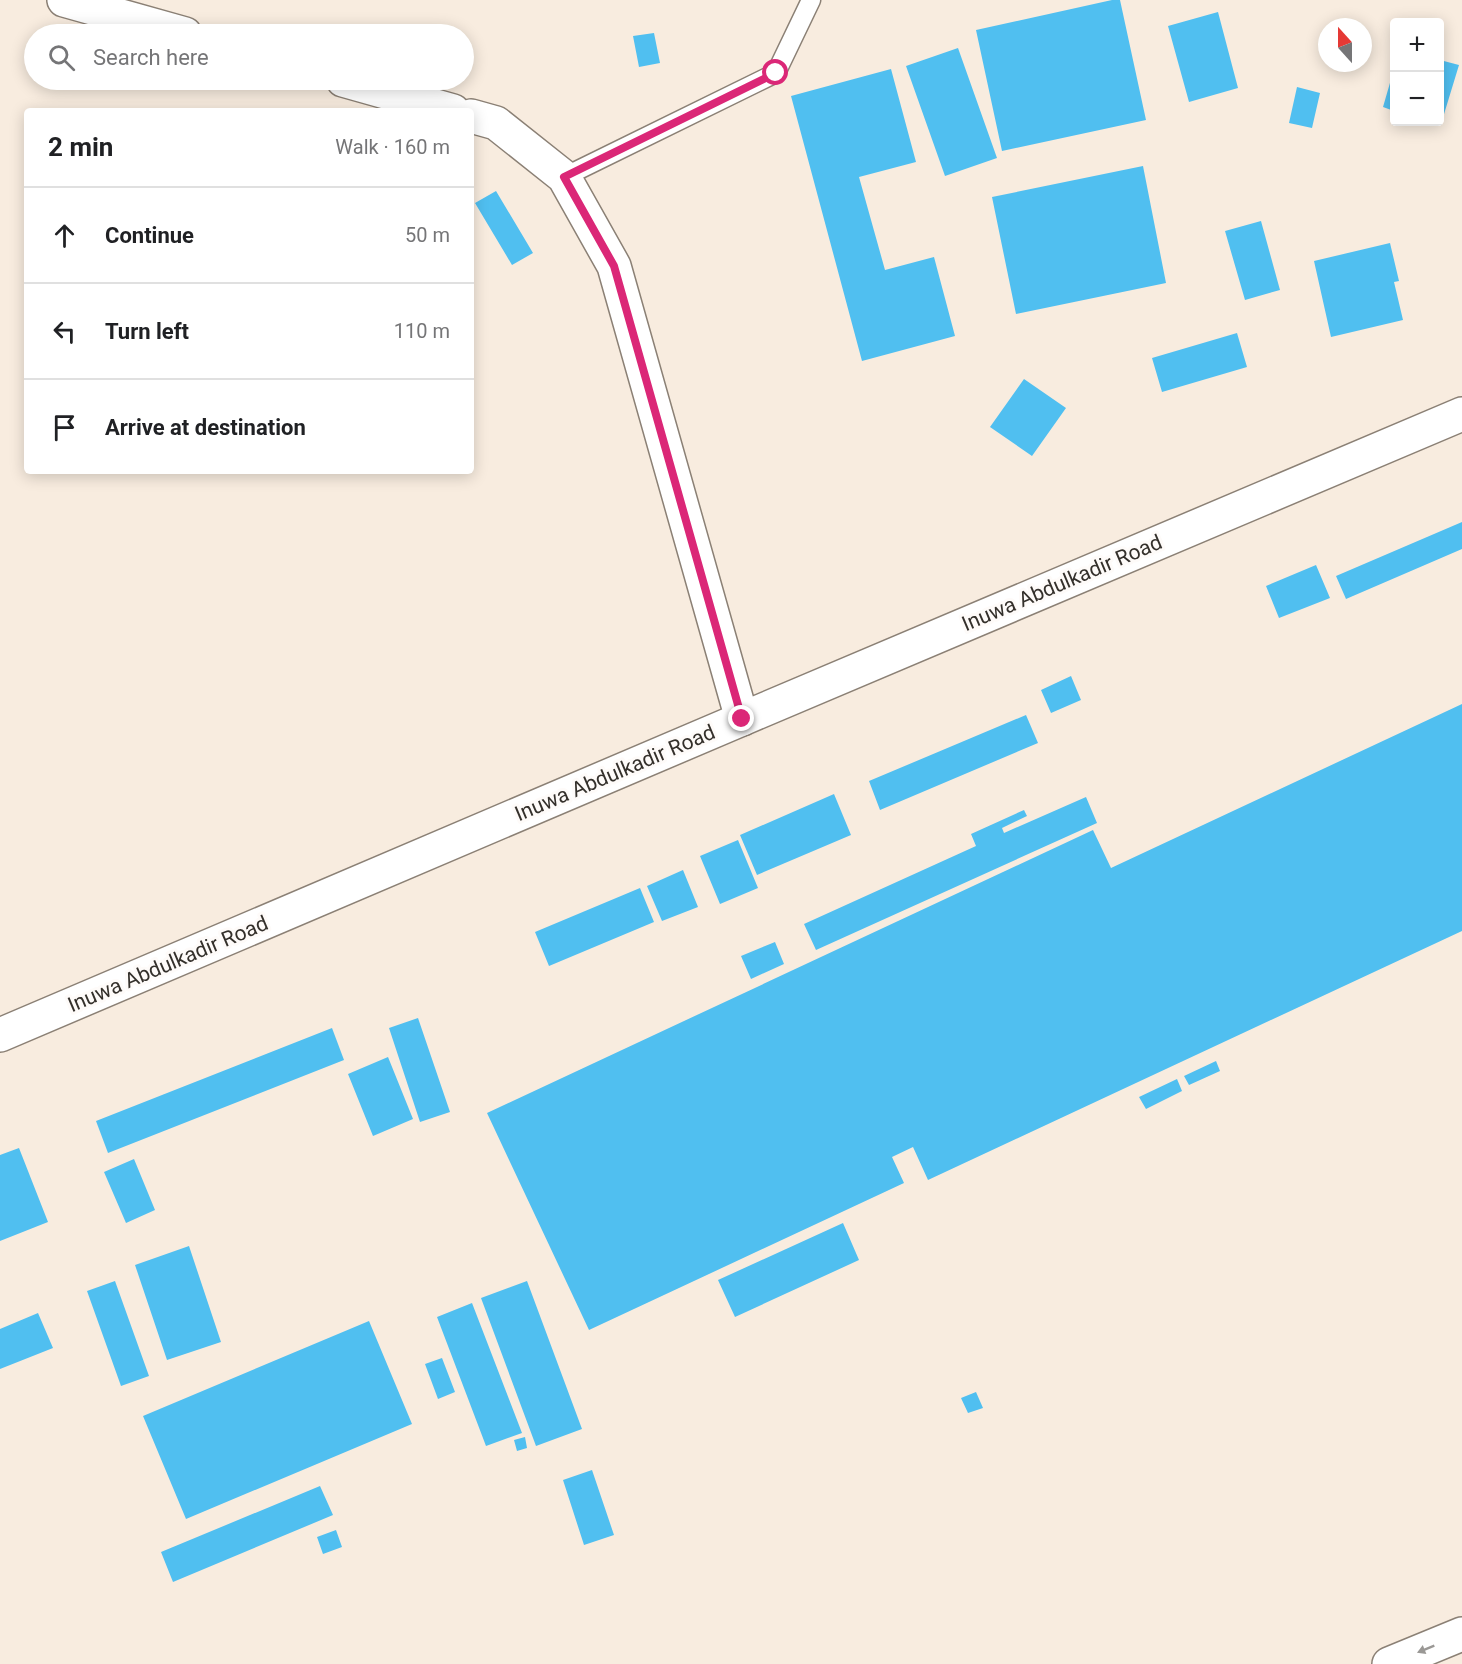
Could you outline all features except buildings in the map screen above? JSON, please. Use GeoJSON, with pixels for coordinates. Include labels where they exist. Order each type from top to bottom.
{"type":"FeatureCollection","features":[{"type":"Feature","properties":{"kind":"main road"},"geometry":{"type":"LineString","coordinates":[[64,0],[149,24]]}},
{"type":"Feature","properties":{"kind":"main road"},"geometry":{"type":"LineString","coordinates":[[378,90],[442,108]]}},
{"type":"Feature","properties":{"kind":"main road"},"geometry":{"type":"LineString","coordinates":[[474,117],[496,123],[564,177],[614,266],[742,719]]}},
{"type":"Feature","properties":{"kind":"main road","name":"Inuwa Abdulkadir Road"},"geometry":{"type":"LineString","coordinates":[[0,1035],[1462,414]]}},
{"type":"Feature","properties":{"kind":"main road"},"geometry":{"type":"LineString","coordinates":[[1389,1664],[1462,1634]]}},
{"type":"Feature","properties":{"kind":"lane"},"geometry":{"type":"LineString","coordinates":[[564,177],[776,73],[811,0]]}},
{"type":"Feature","properties":{"kind":"route"},"geometry":{"type":"LineString","coordinates":[[742,719],[614,266],[564,177],[776,73]]}}]}
